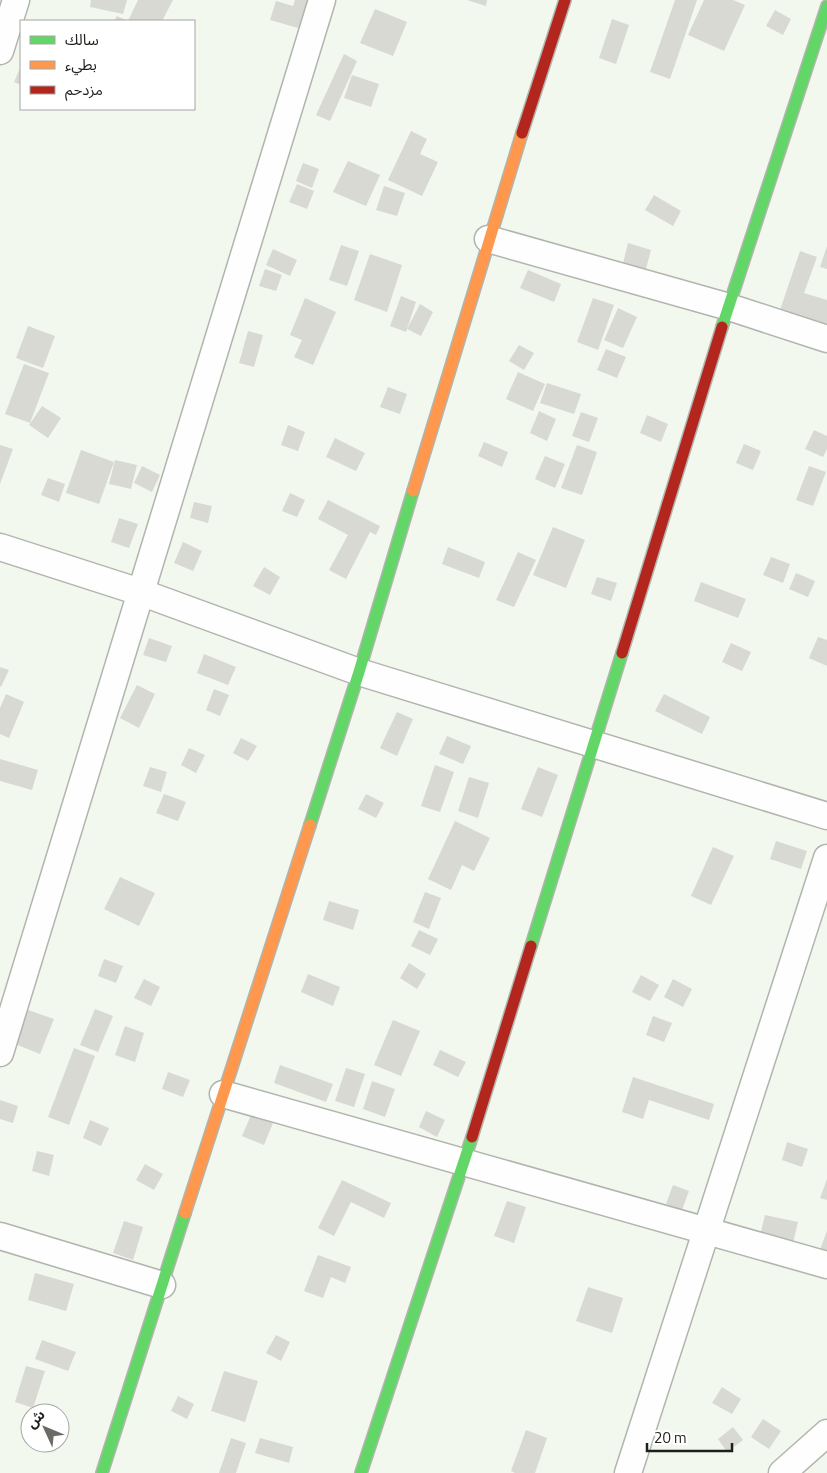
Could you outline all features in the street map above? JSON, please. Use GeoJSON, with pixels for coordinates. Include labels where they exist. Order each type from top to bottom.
{"type":"FeatureCollection","features":[{"type":"Feature","properties":{"kind":"street"},"geometry":{"type":"LineString","coordinates":[[0,51],[16,0]]}},
{"type":"Feature","properties":{"kind":"street"},"geometry":{"type":"LineString","coordinates":[[0,1053],[4,1026],[322,0]]}},
{"type":"Feature","properties":{"kind":"street"},"geometry":{"type":"LineString","coordinates":[[102,1473],[359,672],[488,239],[565,0]]}},
{"type":"Feature","properties":{"kind":"street"},"geometry":{"type":"LineString","coordinates":[[361,1473],[464,1162],[729,307],[827,6]]}},
{"type":"Feature","properties":{"kind":"street"},"geometry":{"type":"LineString","coordinates":[[488,239],[729,307],[827,339]]}},
{"type":"Feature","properties":{"kind":"street"},"geometry":{"type":"LineString","coordinates":[[0,547],[140,592],[359,672],[827,816]]}},
{"type":"Feature","properties":{"kind":"street"},"geometry":{"type":"LineString","coordinates":[[628,1473],[827,858]]}},
{"type":"Feature","properties":{"kind":"street"},"geometry":{"type":"LineString","coordinates":[[223,1094],[827,1265]]}},
{"type":"Feature","properties":{"kind":"street"},"geometry":{"type":"LineString","coordinates":[[0,1236],[162,1285]]}},
{"type":"Feature","properties":{"kind":"street"},"geometry":{"type":"LineString","coordinates":[[782,1473],[827,1433]]}},
{"type":"Feature","properties":{"kind":"building"},"geometry":{"type":"Polygon","coordinates":[[[91,0],[127,0],[123,14],[90,7],[91,0]]]}},
{"type":"Feature","properties":{"kind":"building"},"geometry":{"type":"Polygon","coordinates":[[[138,0],[173,0],[163,20],[128,20],[138,0]]]}},
{"type":"Feature","properties":{"kind":"building"},"geometry":{"type":"Polygon","coordinates":[[[295,0],[314,0],[305,30],[270,20],[276,1],[293,6],[295,0]]]}},
{"type":"Feature","properties":{"kind":"building"},"geometry":{"type":"Polygon","coordinates":[[[467,0],[487,0],[486,6],[467,0]]]}},
{"type":"Feature","properties":{"kind":"building"},"geometry":{"type":"Polygon","coordinates":[[[675,0],[697,0],[670,79],[650,72],[675,0]]]}},
{"type":"Feature","properties":{"kind":"building"},"geometry":{"type":"Polygon","coordinates":[[[704,0],[733,0],[745,5],[724,51],[688,35],[704,0]]]}},
{"type":"Feature","properties":{"kind":"building"},"geometry":{"type":"Polygon","coordinates":[[[375,9],[407,22],[393,56],[360,43],[375,9]]]}},
{"type":"Feature","properties":{"kind":"building"},"geometry":{"type":"Polygon","coordinates":[[[775,10],[791,19],[783,35],[766,26],[775,10]]]}},
{"type":"Feature","properties":{"kind":"building"},"geometry":{"type":"Polygon","coordinates":[[[117,16],[126,20],[115,20],[117,16]]]}},
{"type":"Feature","properties":{"kind":"building"},"geometry":{"type":"Polygon","coordinates":[[[612,19],[629,25],[616,64],[599,58],[612,19]]]}},
{"type":"Feature","properties":{"kind":"building"},"geometry":{"type":"Polygon","coordinates":[[[344,54],[357,61],[330,121],[316,115],[344,54]]]}},
{"type":"Feature","properties":{"kind":"building"},"geometry":{"type":"Polygon","coordinates":[[[20,68],[20,85],[14,82],[20,68]]]}},
{"type":"Feature","properties":{"kind":"building"},"geometry":{"type":"Polygon","coordinates":[[[352,75],[379,84],[371,107],[344,98],[352,75]]]}},
{"type":"Feature","properties":{"kind":"building"},"geometry":{"type":"Polygon","coordinates":[[[411,131],[427,139],[420,154],[438,162],[422,196],[388,180],[411,131]]]}},
{"type":"Feature","properties":{"kind":"building"},"geometry":{"type":"Polygon","coordinates":[[[348,161],[380,175],[366,206],[333,192],[348,161]]]}},
{"type":"Feature","properties":{"kind":"building"},"geometry":{"type":"Polygon","coordinates":[[[303,163],[319,169],[312,188],[296,181],[303,163]]]}},
{"type":"Feature","properties":{"kind":"building"},"geometry":{"type":"Polygon","coordinates":[[[297,184],[314,191],[307,209],[289,202],[297,184]]]}},
{"type":"Feature","properties":{"kind":"building"},"geometry":{"type":"Polygon","coordinates":[[[384,186],[405,193],[397,216],[376,210],[384,186]]]}},
{"type":"Feature","properties":{"kind":"building"},"geometry":{"type":"Polygon","coordinates":[[[654,195],[681,211],[673,226],[645,210],[654,195]]]}},
{"type":"Feature","properties":{"kind":"building"},"geometry":{"type":"Polygon","coordinates":[[[628,243],[651,250],[646,269],[623,263],[628,243]]]}},
{"type":"Feature","properties":{"kind":"building"},"geometry":{"type":"Polygon","coordinates":[[[341,245],[359,251],[347,286],[329,280],[341,245]]]}},
{"type":"Feature","properties":{"kind":"building"},"geometry":{"type":"Polygon","coordinates":[[[827,246],[827,269],[820,267],[827,246]]]}},
{"type":"Feature","properties":{"kind":"building"},"geometry":{"type":"Polygon","coordinates":[[[273,249],[297,260],[290,276],[266,265],[273,249]]]}},
{"type":"Feature","properties":{"kind":"building"},"geometry":{"type":"Polygon","coordinates":[[[800,251],[817,257],[804,293],[827,300],[827,325],[780,310],[800,251]]]}},
{"type":"Feature","properties":{"kind":"building"},"geometry":{"type":"Polygon","coordinates":[[[370,254],[402,265],[387,312],[354,300],[370,254]]]}},
{"type":"Feature","properties":{"kind":"building"},"geometry":{"type":"Polygon","coordinates":[[[265,269],[282,275],[276,291],[259,286],[265,269]]]}},
{"type":"Feature","properties":{"kind":"building"},"geometry":{"type":"Polygon","coordinates":[[[528,270],[561,284],[554,302],[520,288],[528,270]]]}},
{"type":"Feature","properties":{"kind":"building"},"geometry":{"type":"Polygon","coordinates":[[[401,296],[416,302],[406,332],[390,326],[401,296]]]}},
{"type":"Feature","properties":{"kind":"building"},"geometry":{"type":"Polygon","coordinates":[[[305,298],[336,312],[313,365],[294,357],[302,340],[290,335],[305,298]]]}},
{"type":"Feature","properties":{"kind":"building"},"geometry":{"type":"Polygon","coordinates":[[[593,298],[614,305],[598,350],[577,342],[593,298]]]}},
{"type":"Feature","properties":{"kind":"building"},"geometry":{"type":"Polygon","coordinates":[[[420,304],[433,312],[421,336],[407,329],[420,304]]]}},
{"type":"Feature","properties":{"kind":"building"},"geometry":{"type":"Polygon","coordinates":[[[618,308],[637,317],[623,348],[604,340],[618,308]]]}},
{"type":"Feature","properties":{"kind":"building"},"geometry":{"type":"Polygon","coordinates":[[[28,326],[55,336],[43,368],[16,358],[28,326]]]}},
{"type":"Feature","properties":{"kind":"building"},"geometry":{"type":"Polygon","coordinates":[[[248,331],[263,335],[254,367],[239,363],[248,331]]]}},
{"type":"Feature","properties":{"kind":"building"},"geometry":{"type":"Polygon","coordinates":[[[519,345],[534,353],[524,370],[509,361],[519,345]]]}},
{"type":"Feature","properties":{"kind":"building"},"geometry":{"type":"Polygon","coordinates":[[[606,349],[626,357],[617,378],[597,370],[606,349]]]}},
{"type":"Feature","properties":{"kind":"building"},"geometry":{"type":"Polygon","coordinates":[[[24,364],[49,373],[30,423],[5,414],[24,364]]]}},
{"type":"Feature","properties":{"kind":"building"},"geometry":{"type":"Polygon","coordinates":[[[518,372],[545,384],[533,411],[506,399],[518,372]]]}},
{"type":"Feature","properties":{"kind":"building"},"geometry":{"type":"Polygon","coordinates":[[[547,383],[581,394],[574,414],[540,403],[547,383]]]}},
{"type":"Feature","properties":{"kind":"building"},"geometry":{"type":"Polygon","coordinates":[[[388,387],[407,394],[400,414],[380,407],[388,387]]]}},
{"type":"Feature","properties":{"kind":"building"},"geometry":{"type":"Polygon","coordinates":[[[42,406],[61,418],[48,438],[29,425],[42,406]]]}},
{"type":"Feature","properties":{"kind":"building"},"geometry":{"type":"Polygon","coordinates":[[[539,411],[556,419],[547,441],[530,433],[539,411]]]}},
{"type":"Feature","properties":{"kind":"building"},"geometry":{"type":"Polygon","coordinates":[[[581,412],[598,418],[589,442],[572,436],[581,412]]]}},
{"type":"Feature","properties":{"kind":"building"},"geometry":{"type":"Polygon","coordinates":[[[647,415],[668,424],[661,442],[640,433],[647,415]]]}},
{"type":"Feature","properties":{"kind":"building"},"geometry":{"type":"Polygon","coordinates":[[[288,425],[305,432],[298,451],[281,445],[288,425]]]}},
{"type":"Feature","properties":{"kind":"building"},"geometry":{"type":"Polygon","coordinates":[[[814,430],[827,436],[827,449],[823,457],[805,449],[814,430]]]}},
{"type":"Feature","properties":{"kind":"building"},"geometry":{"type":"Polygon","coordinates":[[[335,438],[365,453],[356,471],[326,457],[335,438]]]}},
{"type":"Feature","properties":{"kind":"building"},"geometry":{"type":"Polygon","coordinates":[[[484,442],[508,452],[502,467],[478,456],[484,442]]]}},
{"type":"Feature","properties":{"kind":"building"},"geometry":{"type":"Polygon","coordinates":[[[744,444],[761,451],[753,470],[736,463],[744,444]]]}},
{"type":"Feature","properties":{"kind":"building"},"geometry":{"type":"Polygon","coordinates":[[[0,445],[13,449],[0,484],[0,445]]]}},
{"type":"Feature","properties":{"kind":"building"},"geometry":{"type":"Polygon","coordinates":[[[577,445],[597,452],[582,495],[561,488],[577,445]]]}},
{"type":"Feature","properties":{"kind":"building"},"geometry":{"type":"Polygon","coordinates":[[[81,450],[114,462],[99,504],[66,493],[81,450]]]}},
{"type":"Feature","properties":{"kind":"building"},"geometry":{"type":"Polygon","coordinates":[[[545,456],[565,464],[555,488],[535,479],[545,456]]]}},
{"type":"Feature","properties":{"kind":"building"},"geometry":{"type":"Polygon","coordinates":[[[115,460],[137,465],[131,489],[109,484],[115,460]]]}},
{"type":"Feature","properties":{"kind":"building"},"geometry":{"type":"Polygon","coordinates":[[[142,466],[160,475],[152,492],[134,483],[142,466]]]}},
{"type":"Feature","properties":{"kind":"building"},"geometry":{"type":"Polygon","coordinates":[[[809,466],[826,472],[813,506],[796,500],[809,466]]]}},
{"type":"Feature","properties":{"kind":"building"},"geometry":{"type":"Polygon","coordinates":[[[48,478],[65,484],[59,502],[41,495],[48,478]]]}},
{"type":"Feature","properties":{"kind":"building"},"geometry":{"type":"Polygon","coordinates":[[[290,493],[305,500],[297,517],[282,511],[290,493]]]}},
{"type":"Feature","properties":{"kind":"building"},"geometry":{"type":"Polygon","coordinates":[[[328,500],[380,526],[376,535],[370,532],[346,579],[329,570],[348,535],[318,519],[328,500]]]}},
{"type":"Feature","properties":{"kind":"building"},"geometry":{"type":"Polygon","coordinates":[[[194,502],[212,506],[208,523],[190,518],[194,502]]]}},
{"type":"Feature","properties":{"kind":"building"},"geometry":{"type":"Polygon","coordinates":[[[119,518],[138,524],[129,548],[111,542],[119,518]]]}},
{"type":"Feature","properties":{"kind":"building"},"geometry":{"type":"Polygon","coordinates":[[[553,527],[585,540],[566,588],[533,575],[553,527]]]}},
{"type":"Feature","properties":{"kind":"building"},"geometry":{"type":"Polygon","coordinates":[[[183,542],[202,551],[193,571],[174,563],[183,542]]]}},
{"type":"Feature","properties":{"kind":"building"},"geometry":{"type":"Polygon","coordinates":[[[448,547],[485,562],[479,578],[442,564],[448,547]]]}},
{"type":"Feature","properties":{"kind":"building"},"geometry":{"type":"Polygon","coordinates":[[[518,552],[536,560],[514,607],[496,600],[518,552]]]}},
{"type":"Feature","properties":{"kind":"building"},"geometry":{"type":"Polygon","coordinates":[[[771,557],[790,564],[783,583],[763,575],[771,557]]]}},
{"type":"Feature","properties":{"kind":"building"},"geometry":{"type":"Polygon","coordinates":[[[264,567],[280,577],[270,595],[253,586],[264,567]]]}},
{"type":"Feature","properties":{"kind":"building"},"geometry":{"type":"Polygon","coordinates":[[[796,573],[815,581],[808,597],[789,589],[796,573]]]}},
{"type":"Feature","properties":{"kind":"building"},"geometry":{"type":"Polygon","coordinates":[[[597,577],[617,583],[611,601],[591,594],[597,577]]]}},
{"type":"Feature","properties":{"kind":"building"},"geometry":{"type":"Polygon","coordinates":[[[701,582],[746,599],[738,618],[694,601],[701,582]]]}},
{"type":"Feature","properties":{"kind":"building"},"geometry":{"type":"Polygon","coordinates":[[[818,637],[827,640],[827,666],[809,658],[818,637]]]}},
{"type":"Feature","properties":{"kind":"building"},"geometry":{"type":"Polygon","coordinates":[[[149,638],[172,646],[166,662],[143,655],[149,638]]]}},
{"type":"Feature","properties":{"kind":"building"},"geometry":{"type":"Polygon","coordinates":[[[731,643],[751,652],[742,671],[722,662],[731,643]]]}},
{"type":"Feature","properties":{"kind":"building"},"geometry":{"type":"Polygon","coordinates":[[[204,654],[236,667],[228,685],[197,673],[204,654]]]}},
{"type":"Feature","properties":{"kind":"building"},"geometry":{"type":"Polygon","coordinates":[[[0,667],[9,670],[1,687],[0,686],[0,667]]]}},
{"type":"Feature","properties":{"kind":"building"},"geometry":{"type":"Polygon","coordinates":[[[137,685],[155,694],[139,728],[120,718],[137,685]]]}},
{"type":"Feature","properties":{"kind":"building"},"geometry":{"type":"Polygon","coordinates":[[[214,689],[229,695],[220,716],[206,710],[214,689]]]}},
{"type":"Feature","properties":{"kind":"building"},"geometry":{"type":"Polygon","coordinates":[[[6,694],[24,702],[9,738],[0,734],[0,708],[6,694]]]}},
{"type":"Feature","properties":{"kind":"building"},"geometry":{"type":"Polygon","coordinates":[[[664,694],[710,717],[702,734],[655,711],[664,694]]]}},
{"type":"Feature","properties":{"kind":"building"},"geometry":{"type":"Polygon","coordinates":[[[397,712],[413,719],[397,756],[380,748],[397,712]]]}},
{"type":"Feature","properties":{"kind":"building"},"geometry":{"type":"Polygon","coordinates":[[[447,736],[471,746],[463,764],[439,754],[447,736]]]}},
{"type":"Feature","properties":{"kind":"building"},"geometry":{"type":"Polygon","coordinates":[[[241,738],[257,746],[248,761],[233,753],[241,738]]]}},
{"type":"Feature","properties":{"kind":"building"},"geometry":{"type":"Polygon","coordinates":[[[189,748],[205,755],[196,773],[181,765],[189,748]]]}},
{"type":"Feature","properties":{"kind":"building"},"geometry":{"type":"Polygon","coordinates":[[[0,759],[38,770],[32,790],[0,781],[0,759]]]}},
{"type":"Feature","properties":{"kind":"building"},"geometry":{"type":"Polygon","coordinates":[[[435,765],[454,772],[440,812],[421,806],[435,765]]]}},
{"type":"Feature","properties":{"kind":"building"},"geometry":{"type":"Polygon","coordinates":[[[150,767],[167,772],[161,792],[143,786],[150,767]]]}},
{"type":"Feature","properties":{"kind":"building"},"geometry":{"type":"Polygon","coordinates":[[[538,767],[558,775],[542,817],[521,809],[538,767]]]}},
{"type":"Feature","properties":{"kind":"building"},"geometry":{"type":"Polygon","coordinates":[[[469,777],[489,783],[478,818],[458,811],[469,777]]]}},
{"type":"Feature","properties":{"kind":"building"},"geometry":{"type":"Polygon","coordinates":[[[164,794],[186,802],[178,821],[156,813],[164,794]]]}},
{"type":"Feature","properties":{"kind":"building"},"geometry":{"type":"Polygon","coordinates":[[[366,794],[384,803],[376,818],[358,809],[366,794]]]}},
{"type":"Feature","properties":{"kind":"building"},"geometry":{"type":"Polygon","coordinates":[[[455,821],[490,838],[474,871],[462,865],[451,890],[428,879],[455,821]]]}},
{"type":"Feature","properties":{"kind":"building"},"geometry":{"type":"Polygon","coordinates":[[[776,841],[807,851],[801,869],[770,859],[776,841]]]}},
{"type":"Feature","properties":{"kind":"building"},"geometry":{"type":"Polygon","coordinates":[[[713,847],[734,856],[711,905],[691,896],[713,847]]]}},
{"type":"Feature","properties":{"kind":"building"},"geometry":{"type":"Polygon","coordinates":[[[120,877],[155,893],[139,926],[104,909],[120,877]]]}},
{"type":"Feature","properties":{"kind":"building"},"geometry":{"type":"Polygon","coordinates":[[[425,892],[441,898],[429,929],[413,922],[425,892]]]}},
{"type":"Feature","properties":{"kind":"building"},"geometry":{"type":"Polygon","coordinates":[[[329,901],[359,910],[353,930],[323,920],[329,901]]]}},
{"type":"Feature","properties":{"kind":"building"},"geometry":{"type":"Polygon","coordinates":[[[419,930],[438,939],[430,955],[411,946],[419,930]]]}},
{"type":"Feature","properties":{"kind":"building"},"geometry":{"type":"Polygon","coordinates":[[[104,959],[123,966],[116,983],[98,976],[104,959]]]}},
{"type":"Feature","properties":{"kind":"building"},"geometry":{"type":"Polygon","coordinates":[[[409,963],[426,974],[417,989],[400,978],[409,963]]]}},
{"type":"Feature","properties":{"kind":"building"},"geometry":{"type":"Polygon","coordinates":[[[308,974],[340,987],[333,1006],[301,992],[308,974]]]}},
{"type":"Feature","properties":{"kind":"building"},"geometry":{"type":"Polygon","coordinates":[[[641,975],[659,985],[650,1001],[632,992],[641,975]]]}},
{"type":"Feature","properties":{"kind":"building"},"geometry":{"type":"Polygon","coordinates":[[[144,979],[160,987],[151,1006],[134,998],[144,979]]]}},
{"type":"Feature","properties":{"kind":"building"},"geometry":{"type":"Polygon","coordinates":[[[673,979],[692,989],[683,1007],[664,997],[673,979]]]}},
{"type":"Feature","properties":{"kind":"building"},"geometry":{"type":"Polygon","coordinates":[[[95,1009],[113,1016],[98,1052],[80,1045],[95,1009]]]}},
{"type":"Feature","properties":{"kind":"building"},"geometry":{"type":"Polygon","coordinates":[[[28,1010],[54,1019],[40,1054],[15,1044],[28,1010]]]}},
{"type":"Feature","properties":{"kind":"building"},"geometry":{"type":"Polygon","coordinates":[[[653,1016],[672,1023],[664,1042],[646,1035],[653,1016]]]}},
{"type":"Feature","properties":{"kind":"building"},"geometry":{"type":"Polygon","coordinates":[[[393,1020],[420,1031],[401,1076],[374,1065],[393,1020]]]}},
{"type":"Feature","properties":{"kind":"building"},"geometry":{"type":"Polygon","coordinates":[[[125,1026],[144,1033],[135,1062],[115,1055],[125,1026]]]}},
{"type":"Feature","properties":{"kind":"building"},"geometry":{"type":"Polygon","coordinates":[[[74,1048],[95,1056],[69,1125],[48,1117],[74,1048]]]}},
{"type":"Feature","properties":{"kind":"building"},"geometry":{"type":"Polygon","coordinates":[[[440,1050],[466,1062],[458,1077],[433,1065],[440,1050]]]}},
{"type":"Feature","properties":{"kind":"building"},"geometry":{"type":"Polygon","coordinates":[[[280,1065],[333,1084],[326,1102],[274,1083],[280,1065]]]}},
{"type":"Feature","properties":{"kind":"building"},"geometry":{"type":"Polygon","coordinates":[[[346,1068],[365,1074],[354,1107],[335,1101],[346,1068]]]}},
{"type":"Feature","properties":{"kind":"building"},"geometry":{"type":"Polygon","coordinates":[[[168,1072],[190,1080],[183,1097],[162,1089],[168,1072]]]}},
{"type":"Feature","properties":{"kind":"building"},"geometry":{"type":"Polygon","coordinates":[[[633,1077],[714,1104],[709,1120],[649,1100],[643,1119],[622,1112],[633,1077]]]}},
{"type":"Feature","properties":{"kind":"building"},"geometry":{"type":"Polygon","coordinates":[[[372,1081],[395,1089],[385,1117],[363,1109],[372,1081]]]}},
{"type":"Feature","properties":{"kind":"building"},"geometry":{"type":"Polygon","coordinates":[[[0,1100],[18,1106],[13,1123],[0,1119],[0,1100]]]}},
{"type":"Feature","properties":{"kind":"building"},"geometry":{"type":"Polygon","coordinates":[[[426,1111],[445,1120],[437,1137],[419,1127],[426,1111]]]}},
{"type":"Feature","properties":{"kind":"building"},"geometry":{"type":"Polygon","coordinates":[[[251,1115],[273,1123],[264,1145],[242,1136],[251,1115]]]}},
{"type":"Feature","properties":{"kind":"building"},"geometry":{"type":"Polygon","coordinates":[[[90,1120],[109,1128],[101,1146],[83,1138],[90,1120]]]}},
{"type":"Feature","properties":{"kind":"building"},"geometry":{"type":"Polygon","coordinates":[[[787,1142],[808,1149],[802,1167],[782,1160],[787,1142]]]}},
{"type":"Feature","properties":{"kind":"building"},"geometry":{"type":"Polygon","coordinates":[[[37,1151],[54,1155],[49,1176],[32,1171],[37,1151]]]}},
{"type":"Feature","properties":{"kind":"building"},"geometry":{"type":"Polygon","coordinates":[[[145,1164],[163,1174],[154,1190],[136,1180],[145,1164]]]}},
{"type":"Feature","properties":{"kind":"building"},"geometry":{"type":"Polygon","coordinates":[[[827,1179],[827,1200],[820,1198],[827,1179]]]}},
{"type":"Feature","properties":{"kind":"building"},"geometry":{"type":"Polygon","coordinates":[[[342,1180],[391,1203],[384,1218],[351,1202],[334,1236],[318,1228],[342,1180]]]}},
{"type":"Feature","properties":{"kind":"building"},"geometry":{"type":"Polygon","coordinates":[[[673,1185],[689,1191],[682,1210],[666,1204],[673,1185]]]}},
{"type":"Feature","properties":{"kind":"building"},"geometry":{"type":"Polygon","coordinates":[[[507,1201],[526,1207],[514,1243],[494,1236],[507,1201]]]}},
{"type":"Feature","properties":{"kind":"building"},"geometry":{"type":"Polygon","coordinates":[[[765,1215],[798,1222],[793,1243],[760,1235],[765,1215]]]}},
{"type":"Feature","properties":{"kind":"building"},"geometry":{"type":"Polygon","coordinates":[[[124,1221],[143,1227],[133,1260],[113,1253],[124,1221]]]}},
{"type":"Feature","properties":{"kind":"building"},"geometry":{"type":"Polygon","coordinates":[[[827,1231],[827,1255],[819,1252],[827,1231]]]}},
{"type":"Feature","properties":{"kind":"building"},"geometry":{"type":"Polygon","coordinates":[[[318,1255],[351,1267],[345,1283],[331,1277],[323,1298],[304,1291],[318,1255]]]}},
{"type":"Feature","properties":{"kind":"building"},"geometry":{"type":"Polygon","coordinates":[[[35,1273],[74,1284],[66,1311],[28,1300],[35,1273]]]}},
{"type":"Feature","properties":{"kind":"building"},"geometry":{"type":"Polygon","coordinates":[[[588,1287],[623,1298],[612,1333],[576,1321],[588,1287]]]}},
{"type":"Feature","properties":{"kind":"building"},"geometry":{"type":"Polygon","coordinates":[[[276,1335],[290,1342],[281,1361],[266,1353],[276,1335]]]}},
{"type":"Feature","properties":{"kind":"building"},"geometry":{"type":"Polygon","coordinates":[[[42,1340],[76,1352],[68,1371],[35,1359],[42,1340]]]}},
{"type":"Feature","properties":{"kind":"building"},"geometry":{"type":"Polygon","coordinates":[[[26,1366],[45,1371],[35,1403],[15,1402],[26,1366]]]}},
{"type":"Feature","properties":{"kind":"building"},"geometry":{"type":"Polygon","coordinates":[[[224,1371],[258,1381],[245,1422],[211,1411],[224,1371]]]}},
{"type":"Feature","properties":{"kind":"building"},"geometry":{"type":"Polygon","coordinates":[[[722,1387],[741,1399],[732,1414],[712,1403],[722,1387]]]}},
{"type":"Feature","properties":{"kind":"building"},"geometry":{"type":"Polygon","coordinates":[[[178,1396],[194,1404],[187,1419],[171,1411],[178,1396]]]}},
{"type":"Feature","properties":{"kind":"building"},"geometry":{"type":"Polygon","coordinates":[[[763,1419],[781,1431],[769,1449],[751,1437],[763,1419]]]}},
{"type":"Feature","properties":{"kind":"building"},"geometry":{"type":"Polygon","coordinates":[[[733,1427],[743,1440],[727,1452],[718,1439],[733,1427]]]}},
{"type":"Feature","properties":{"kind":"building"},"geometry":{"type":"Polygon","coordinates":[[[526,1430],[547,1438],[535,1473],[515,1473],[511,1471],[526,1430]]]}},
{"type":"Feature","properties":{"kind":"building"},"geometry":{"type":"Polygon","coordinates":[[[231,1438],[246,1443],[236,1473],[219,1473],[231,1438]]]}},
{"type":"Feature","properties":{"kind":"building"},"geometry":{"type":"Polygon","coordinates":[[[260,1438],[293,1447],[289,1463],[255,1453],[260,1438]]]}},
{"type":"Feature","properties":{"kind":"traffic: fast"},"geometry":{"type":"LineString","coordinates":[[722,327],[827,6]]}},
{"type":"Feature","properties":{"kind":"traffic: fast"},"geometry":{"type":"LineString","coordinates":[[310,825],[359,672],[413,491]]}},
{"type":"Feature","properties":{"kind":"traffic: fast"},"geometry":{"type":"LineString","coordinates":[[531,946],[622,653]]}},
{"type":"Feature","properties":{"kind":"traffic: fast"},"geometry":{"type":"LineString","coordinates":[[361,1473],[472,1137]]}},
{"type":"Feature","properties":{"kind":"traffic: fast"},"geometry":{"type":"LineString","coordinates":[[102,1473],[185,1213]]}},
{"type":"Feature","properties":{"kind":"traffic: slow"},"geometry":{"type":"LineString","coordinates":[[413,491],[522,133]]}},
{"type":"Feature","properties":{"kind":"traffic: slow"},"geometry":{"type":"LineString","coordinates":[[185,1213],[310,825]]}},
{"type":"Feature","properties":{"kind":"traffic: jam"},"geometry":{"type":"LineString","coordinates":[[522,133],[565,0]]}},
{"type":"Feature","properties":{"kind":"traffic: jam"},"geometry":{"type":"LineString","coordinates":[[622,653],[722,327]]}},
{"type":"Feature","properties":{"kind":"traffic: jam"},"geometry":{"type":"LineString","coordinates":[[472,1137],[531,946]]}}]}
